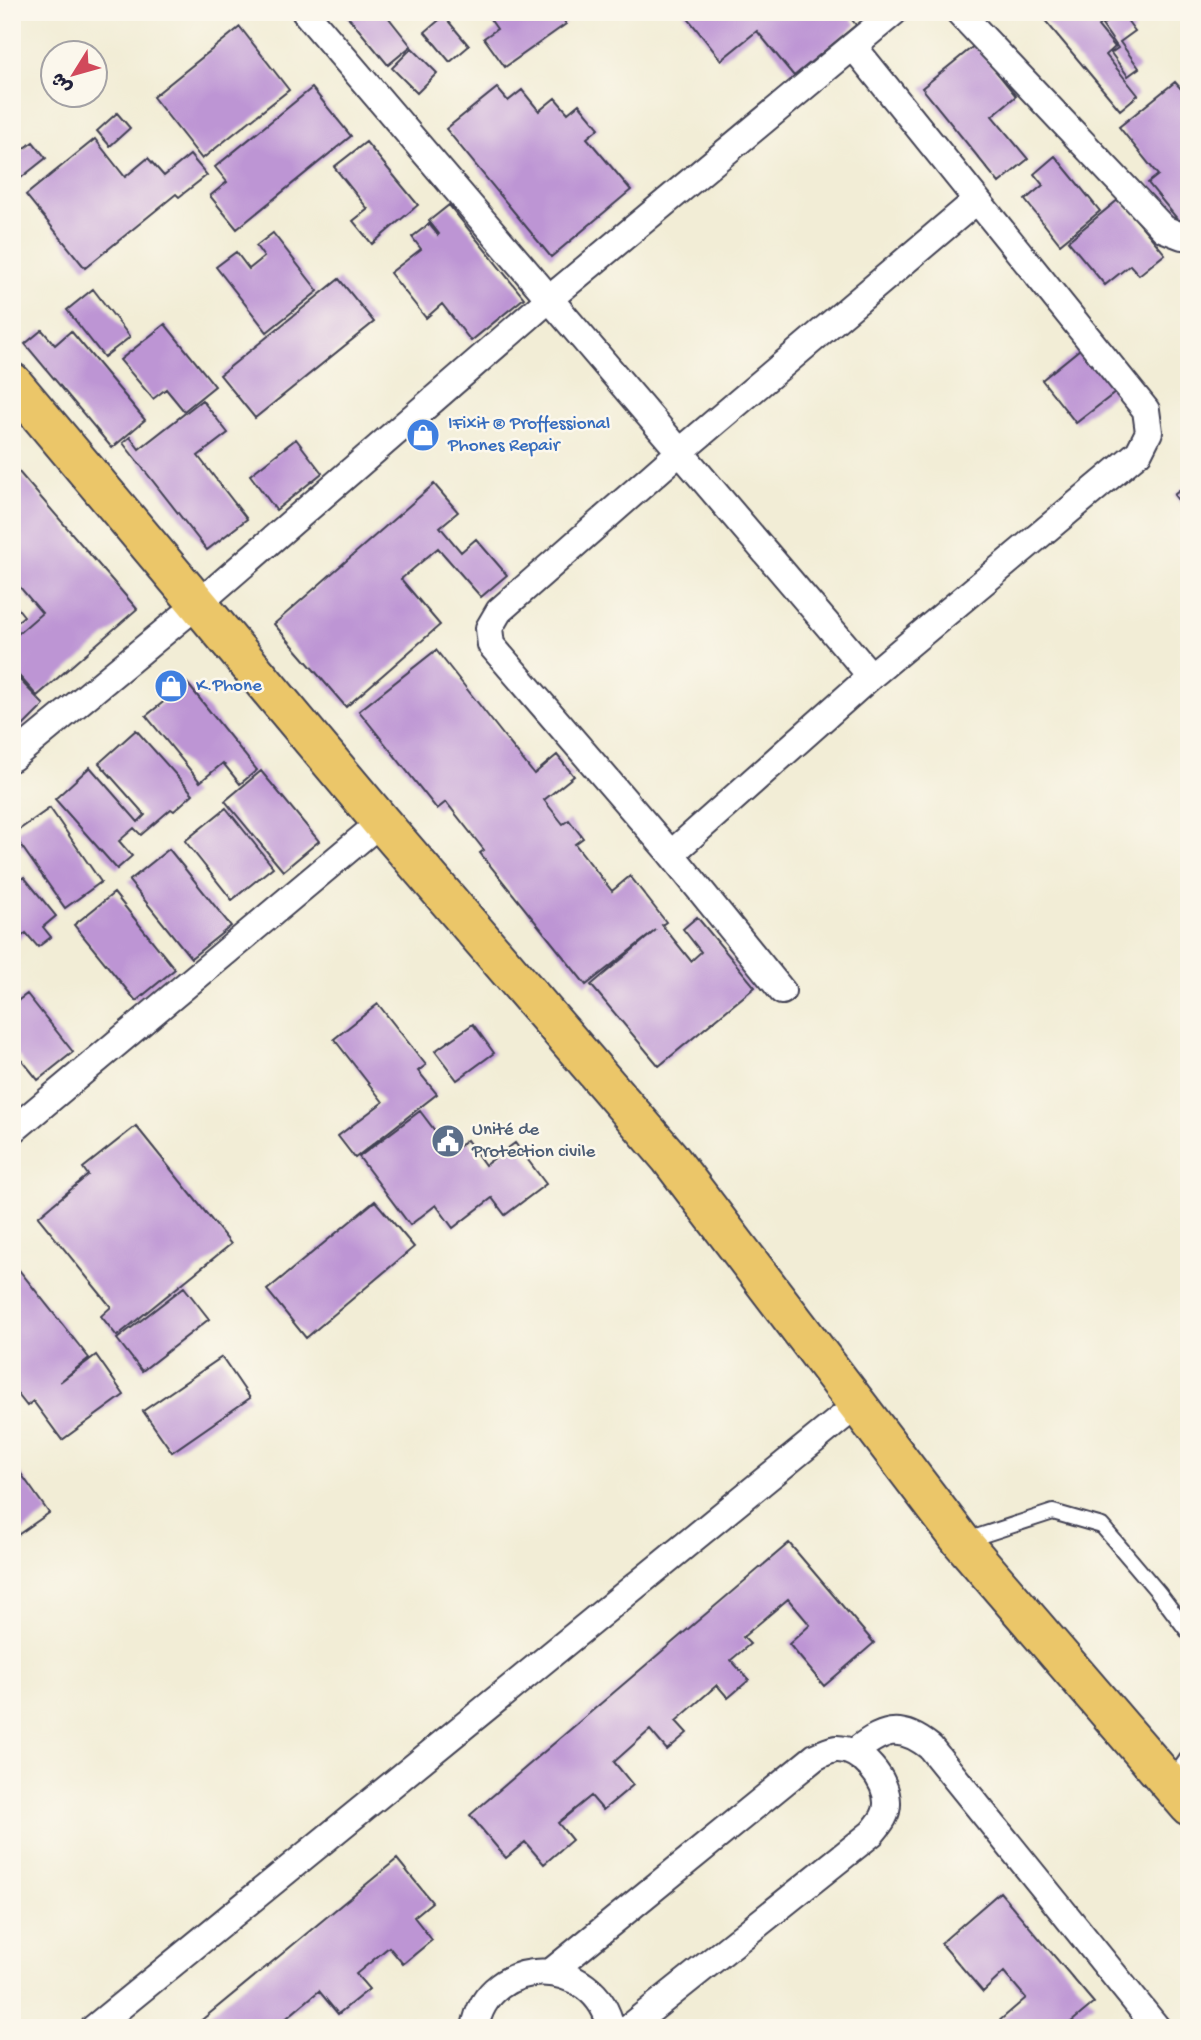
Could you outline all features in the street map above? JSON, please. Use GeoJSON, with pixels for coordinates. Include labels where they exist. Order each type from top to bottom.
{"type":"FeatureCollection","features":[{"type":"Feature","properties":{"kind":"main road"},"geometry":{"type":"LineString","coordinates":[[12,382],[381,822],[668,1157],[962,1542],[1182,1782]]}},
{"type":"Feature","properties":{"kind":"street"},"geometry":{"type":"LineString","coordinates":[[305,12],[871,676]]}},
{"type":"Feature","properties":{"kind":"street"},"geometry":{"type":"LineString","coordinates":[[12,758],[198,604],[548,300],[894,12]]}},
{"type":"Feature","properties":{"kind":"street"},"geometry":{"type":"LineString","coordinates":[[959,12],[1164,229],[1182,236],[1189,234]]}},
{"type":"Feature","properties":{"kind":"street"},"geometry":{"type":"LineString","coordinates":[[671,854],[871,676],[1139,452],[1149,432],[1146,410],[853,46]]}},
{"type":"Feature","properties":{"kind":"street"},"geometry":{"type":"LineString","coordinates":[[782,990],[671,854],[491,645],[489,628],[499,611],[681,451],[978,200]]}},
{"type":"Feature","properties":{"kind":"street"},"geometry":{"type":"LineString","coordinates":[[13,1128],[381,822]]}},
{"type":"Feature","properties":{"kind":"street"},"geometry":{"type":"LineString","coordinates":[[94,2028],[857,1405]]}},
{"type":"Feature","properties":{"kind":"street"},"geometry":{"type":"LineString","coordinates":[[853,1753],[881,1733],[895,1730],[916,1735],[930,1747],[1148,2024]]}},
{"type":"Feature","properties":{"kind":"street"},"geometry":{"type":"LineString","coordinates":[[551,1972],[815,1757],[835,1749],[853,1753],[866,1762],[884,1785],[887,1804],[884,1818],[872,1833],[628,2028]]}},
{"type":"Feature","properties":{"kind":"street"},"geometry":{"type":"LineString","coordinates":[[475,2028],[476,2018],[488,1997],[505,1982],[528,1973],[551,1972],[575,1979],[595,1994],[609,2015],[611,2028]]}},
{"type":"Feature","properties":{"kind":"lane"},"geometry":{"type":"LineString","coordinates":[[962,1542],[1053,1512],[1102,1526],[1189,1633]]}},
{"type":"Feature","properties":{"kind":"building"},"geometry":{"type":"Polygon","coordinates":[[[344,12],[384,12],[411,46],[388,65],[344,12]]]}},
{"type":"Feature","properties":{"kind":"building"},"geometry":{"type":"Polygon","coordinates":[[[493,12],[558,12],[566,24],[505,67],[484,38],[497,29],[488,16],[493,12]]]}},
{"type":"Feature","properties":{"kind":"building"},"geometry":{"type":"Polygon","coordinates":[[[683,12],[854,12],[849,16],[856,25],[794,76],[757,31],[721,60],[683,12]]]}},
{"type":"Feature","properties":{"kind":"building"},"geometry":{"type":"Polygon","coordinates":[[[1038,12],[1114,12],[1098,26],[1115,47],[1106,55],[1138,95],[1120,110],[1038,12]]]}},
{"type":"Feature","properties":{"kind":"building"},"geometry":{"type":"Polygon","coordinates":[[[1121,12],[1135,31],[1120,42],[1139,68],[1128,76],[1111,53],[1118,48],[1102,25],[1121,12]]]}},
{"type":"Feature","properties":{"kind":"building"},"geometry":{"type":"Polygon","coordinates":[[[444,16],[469,46],[450,62],[425,32],[444,16]]]}},
{"type":"Feature","properties":{"kind":"building"},"geometry":{"type":"Polygon","coordinates":[[[240,27],[289,90],[202,159],[153,97],[240,27]]]}},
{"type":"Feature","properties":{"kind":"building"},"geometry":{"type":"Polygon","coordinates":[[[975,45],[1016,96],[992,116],[1028,159],[999,183],[922,88],[975,45]]]}},
{"type":"Feature","properties":{"kind":"building"},"geometry":{"type":"Polygon","coordinates":[[[412,48],[437,73],[417,93],[392,68],[412,48]]]}},
{"type":"Feature","properties":{"kind":"building"},"geometry":{"type":"Polygon","coordinates":[[[1175,82],[1189,98],[1189,221],[1183,226],[1148,183],[1158,175],[1119,127],[1175,82]]]}},
{"type":"Feature","properties":{"kind":"building"},"geometry":{"type":"Polygon","coordinates":[[[312,88],[351,136],[237,229],[210,196],[227,182],[215,167],[312,88]]]}},
{"type":"Feature","properties":{"kind":"building"},"geometry":{"type":"Polygon","coordinates":[[[497,88],[508,101],[522,90],[539,111],[555,98],[568,113],[579,104],[599,128],[587,138],[631,190],[551,257],[446,129],[497,88]]]}},
{"type":"Feature","properties":{"kind":"building"},"geometry":{"type":"Polygon","coordinates":[[[117,113],[130,128],[110,146],[97,131],[117,113]]]}},
{"type":"Feature","properties":{"kind":"building"},"geometry":{"type":"Polygon","coordinates":[[[95,139],[125,177],[148,158],[164,176],[190,155],[207,175],[179,197],[176,194],[85,268],[26,195],[95,139]]]}},
{"type":"Feature","properties":{"kind":"building"},"geometry":{"type":"Polygon","coordinates":[[[33,142],[46,158],[12,185],[12,158],[33,142]]]}},
{"type":"Feature","properties":{"kind":"building"},"geometry":{"type":"Polygon","coordinates":[[[366,142],[418,205],[372,244],[353,221],[368,209],[334,167],[366,142]]]}},
{"type":"Feature","properties":{"kind":"building"},"geometry":{"type":"Polygon","coordinates":[[[1055,156],[1100,211],[1060,244],[1025,200],[1043,185],[1034,174],[1055,156]]]}},
{"type":"Feature","properties":{"kind":"building"},"geometry":{"type":"Polygon","coordinates":[[[1119,199],[1165,254],[1139,275],[1130,265],[1105,285],[1068,241],[1119,199]]]}},
{"type":"Feature","properties":{"kind":"building"},"geometry":{"type":"Polygon","coordinates":[[[449,205],[524,298],[471,341],[442,304],[426,318],[390,273],[421,249],[412,237],[429,224],[439,234],[429,221],[449,205]]]}},
{"type":"Feature","properties":{"kind":"building"},"geometry":{"type":"Polygon","coordinates":[[[273,233],[318,291],[267,332],[216,267],[236,252],[249,269],[264,257],[256,246],[273,233]]]}},
{"type":"Feature","properties":{"kind":"building"},"geometry":{"type":"Polygon","coordinates":[[[339,279],[374,322],[255,418],[220,375],[339,279]]]}},
{"type":"Feature","properties":{"kind":"building"},"geometry":{"type":"Polygon","coordinates":[[[93,289],[130,337],[104,357],[67,310],[93,289]]]}},
{"type":"Feature","properties":{"kind":"building"},"geometry":{"type":"Polygon","coordinates":[[[165,324],[215,386],[184,411],[166,389],[153,399],[120,360],[165,324]]]}},
{"type":"Feature","properties":{"kind":"building"},"geometry":{"type":"Polygon","coordinates":[[[42,330],[55,345],[71,331],[145,420],[112,448],[25,344],[42,330]]]}},
{"type":"Feature","properties":{"kind":"building"},"geometry":{"type":"Polygon","coordinates":[[[1085,345],[1120,389],[1076,423],[1042,380],[1085,345]]]}},
{"type":"Feature","properties":{"kind":"building"},"geometry":{"type":"Polygon","coordinates":[[[202,400],[228,433],[198,456],[247,519],[207,550],[123,443],[130,437],[139,449],[202,400]]]}},
{"type":"Feature","properties":{"kind":"building"},"geometry":{"type":"Polygon","coordinates":[[[296,439],[322,473],[276,510],[250,475],[296,439]]]}},
{"type":"Feature","properties":{"kind":"building"},"geometry":{"type":"Polygon","coordinates":[[[12,464],[137,609],[37,696],[12,668],[12,639],[42,613],[12,578],[12,555],[17,551],[12,545],[12,464]]]}},
{"type":"Feature","properties":{"kind":"building"},"geometry":{"type":"Polygon","coordinates":[[[1189,483],[1189,514],[1174,495],[1189,483]]]}},
{"type":"Feature","properties":{"kind":"building"},"geometry":{"type":"Polygon","coordinates":[[[434,484],[458,512],[440,527],[461,552],[476,539],[507,575],[481,597],[438,548],[401,579],[440,625],[346,707],[274,624],[434,484]]]}},
{"type":"Feature","properties":{"kind":"building"},"geometry":{"type":"Polygon","coordinates":[[[12,601],[24,616],[12,626],[12,601]]]}},
{"type":"Feature","properties":{"kind":"building"},"geometry":{"type":"Polygon","coordinates":[[[436,650],[534,774],[557,755],[574,776],[544,800],[563,824],[569,820],[583,838],[575,844],[612,891],[630,876],[666,922],[662,925],[691,961],[701,952],[683,929],[697,917],[755,987],[659,1066],[591,985],[656,930],[586,985],[480,853],[484,850],[446,802],[437,809],[359,711],[436,650]]]}},
{"type":"Feature","properties":{"kind":"building"},"geometry":{"type":"Polygon","coordinates":[[[12,672],[44,705],[12,737],[12,672]]]}},
{"type":"Feature","properties":{"kind":"building"},"geometry":{"type":"Polygon","coordinates":[[[187,683],[257,770],[240,784],[223,763],[200,782],[146,716],[187,683]]]}},
{"type":"Feature","properties":{"kind":"building"},"geometry":{"type":"Polygon","coordinates":[[[136,730],[193,794],[141,835],[134,828],[119,841],[132,856],[117,869],[55,799],[90,767],[138,822],[145,815],[99,763],[136,730]]]}},
{"type":"Feature","properties":{"kind":"building"},"geometry":{"type":"Polygon","coordinates":[[[261,771],[319,841],[283,871],[225,801],[261,771]]]}},
{"type":"Feature","properties":{"kind":"building"},"geometry":{"type":"Polygon","coordinates":[[[50,808],[101,882],[65,908],[13,834],[50,808]]]}},
{"type":"Feature","properties":{"kind":"building"},"geometry":{"type":"Polygon","coordinates":[[[226,808],[273,867],[232,900],[185,841],[226,808]]]}},
{"type":"Feature","properties":{"kind":"building"},"geometry":{"type":"Polygon","coordinates":[[[169,849],[231,926],[191,958],[129,881],[169,849]]]}},
{"type":"Feature","properties":{"kind":"building"},"geometry":{"type":"Polygon","coordinates":[[[24,877],[56,916],[43,927],[51,937],[38,947],[26,933],[12,944],[12,887],[24,877]]]}},
{"type":"Feature","properties":{"kind":"building"},"geometry":{"type":"Polygon","coordinates":[[[114,893],[175,969],[136,1001],[74,925],[114,893]]]}},
{"type":"Feature","properties":{"kind":"building"},"geometry":{"type":"Polygon","coordinates":[[[27,994],[73,1052],[38,1080],[12,1048],[12,1005],[27,994]]]}},
{"type":"Feature","properties":{"kind":"building"},"geometry":{"type":"Polygon","coordinates":[[[378,1004],[426,1065],[418,1071],[437,1094],[355,1158],[338,1136],[383,1102],[334,1039],[378,1004]]]}},
{"type":"Feature","properties":{"kind":"building"},"geometry":{"type":"Polygon","coordinates":[[[473,1024],[494,1053],[457,1080],[435,1051],[473,1024]]]}},
{"type":"Feature","properties":{"kind":"building"},"geometry":{"type":"Polygon","coordinates":[[[420,1111],[451,1152],[467,1140],[485,1165],[515,1143],[546,1184],[505,1215],[492,1198],[453,1228],[436,1205],[410,1225],[359,1157],[420,1111]]]}},
{"type":"Feature","properties":{"kind":"building"},"geometry":{"type":"Polygon","coordinates":[[[136,1126],[231,1244],[117,1336],[101,1316],[111,1307],[38,1217],[88,1175],[83,1168],[136,1126]]]}},
{"type":"Feature","properties":{"kind":"building"},"geometry":{"type":"Polygon","coordinates":[[[375,1201],[414,1247],[306,1338],[267,1290],[375,1201]]]}},
{"type":"Feature","properties":{"kind":"building"},"geometry":{"type":"Polygon","coordinates":[[[12,1261],[89,1358],[60,1382],[96,1355],[124,1395],[62,1440],[33,1401],[27,1406],[12,1387],[12,1261]]]}},
{"type":"Feature","properties":{"kind":"building"},"geometry":{"type":"Polygon","coordinates":[[[184,1287],[209,1319],[142,1371],[117,1339],[184,1287]]]}},
{"type":"Feature","properties":{"kind":"building"},"geometry":{"type":"Polygon","coordinates":[[[222,1357],[250,1398],[172,1452],[143,1411],[222,1357]]]}},
{"type":"Feature","properties":{"kind":"building"},"geometry":{"type":"Polygon","coordinates":[[[12,1461],[49,1513],[12,1539],[12,1461]]]}},
{"type":"Feature","properties":{"kind":"building"},"geometry":{"type":"Polygon","coordinates":[[[789,1543],[874,1643],[824,1686],[789,1644],[810,1625],[788,1599],[743,1637],[750,1644],[731,1660],[749,1680],[728,1698],[717,1685],[676,1721],[687,1733],[667,1750],[650,1730],[614,1762],[633,1785],[603,1810],[591,1796],[558,1823],[572,1840],[544,1864],[525,1842],[506,1858],[470,1815],[789,1543]]]}},
{"type":"Feature","properties":{"kind":"building"},"geometry":{"type":"Polygon","coordinates":[[[397,1859],[432,1902],[414,1917],[432,1940],[403,1964],[389,1947],[356,1974],[369,1989],[338,2014],[319,1991],[282,2022],[287,2028],[192,2028],[397,1859]]]}},
{"type":"Feature","properties":{"kind":"building"},"geometry":{"type":"Polygon","coordinates":[[[1000,1892],[1094,2003],[1064,2028],[991,2028],[1026,1998],[1004,1972],[983,1992],[941,1943],[1000,1892]]]}},
{"type":"Feature","properties":{"kind":"place","name":"IFixit ® Proffessional Phones Repair"},"geometry":{"type":"Point","coordinates":[423,435]}},
{"type":"Feature","properties":{"kind":"place","name":"K.Phone"},"geometry":{"type":"Point","coordinates":[171,686]}},
{"type":"Feature","properties":{"kind":"place","name":"Unité de Protection civile"},"geometry":{"type":"Point","coordinates":[448,1141]}}]}
